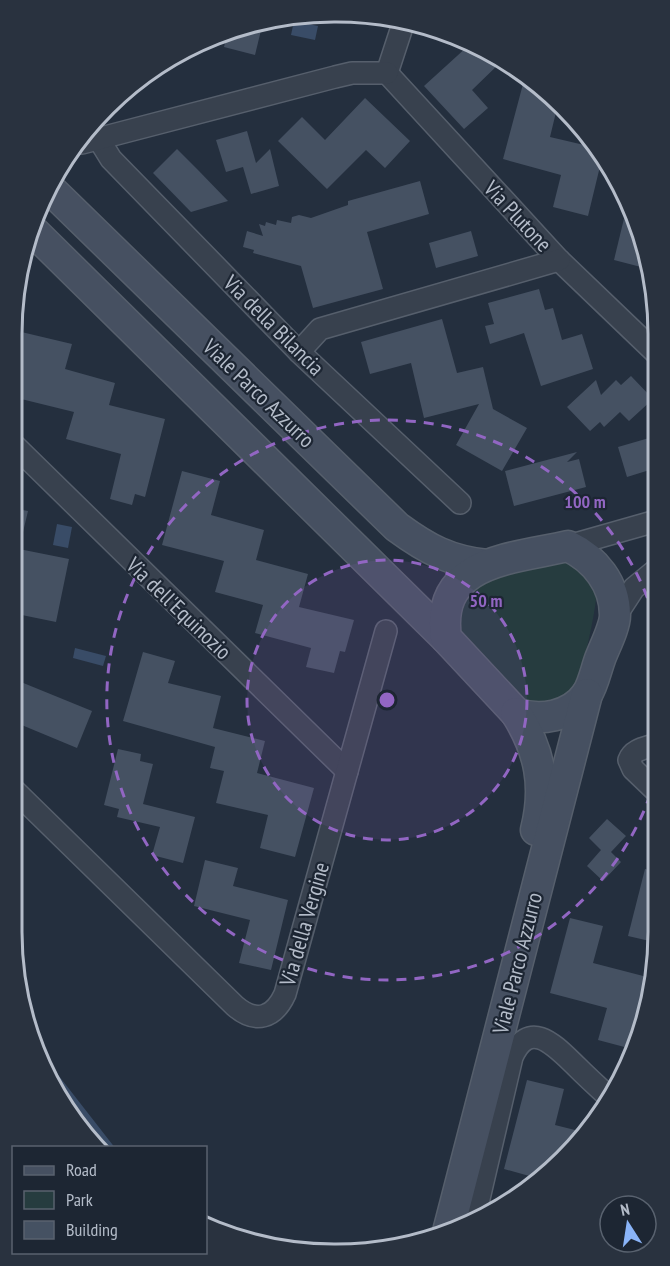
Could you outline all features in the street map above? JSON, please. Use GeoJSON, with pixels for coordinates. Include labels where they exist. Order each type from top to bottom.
{"type":"FeatureCollection","features":[{"type":"Feature","properties":{"kind":"street"},"geometry":{"type":"LineString","coordinates":[[91,140],[336,77],[362,72],[387,73],[401,30]]}},
{"type":"Feature","properties":{"kind":"street","name":"Via Plutone"},"geometry":{"type":"LineString","coordinates":[[387,73],[559,260],[648,344]]}},
{"type":"Feature","properties":{"kind":"street","name":"Via della Bilancia"},"geometry":{"type":"LineString","coordinates":[[91,141],[299,352],[460,503]]}},
{"type":"Feature","properties":{"kind":"street","name":"Viale Parco Azzurro"},"geometry":{"type":"LineString","coordinates":[[56,195],[397,527],[438,554],[487,565]]}},
{"type":"Feature","properties":{"kind":"street","name":"Viale Parco Azzurro"},"geometry":{"type":"LineString","coordinates":[[39,236],[446,638],[516,713],[536,750],[540,779],[540,811],[440,1225]]}},
{"type":"Feature","properties":{"kind":"street"},"geometry":{"type":"LineString","coordinates":[[299,352],[320,329],[559,260]]}},
{"type":"Feature","properties":{"kind":"street","name":"Via dell'Equinozio"},"geometry":{"type":"LineString","coordinates":[[22,453],[347,771]]}},
{"type":"Feature","properties":{"kind":"street"},"geometry":{"type":"LineString","coordinates":[[568,546],[648,523]]}},
{"type":"Feature","properties":{"kind":"street"},"geometry":{"type":"LineString","coordinates":[[568,546],[587,556],[600,570],[610,590],[615,617]]}},
{"type":"Feature","properties":{"kind":"street","name":"Viale Parco Azzurro"},"geometry":{"type":"LineString","coordinates":[[446,638],[445,613],[451,593],[464,579],[487,565],[568,546]]}},
{"type":"Feature","properties":{"kind":"street"},"geometry":{"type":"LineString","coordinates":[[615,617],[634,588],[648,577]]}},
{"type":"Feature","properties":{"kind":"street","name":"Viale Parco Azzurro"},"geometry":{"type":"LineString","coordinates":[[451,1222],[587,694],[615,617]]}},
{"type":"Feature","properties":{"kind":"street","name":"Via della Vergine"},"geometry":{"type":"LineString","coordinates":[[22,798],[234,1006],[246,1014],[257,1017],[267,1015],[274,1011],[285,994],[386,631]]}},
{"type":"Feature","properties":{"kind":"street"},"geometry":{"type":"LineString","coordinates":[[516,713],[538,719],[553,716],[570,709],[587,694]]}},
{"type":"Feature","properties":{"kind":"street"},"geometry":{"type":"LineString","coordinates":[[648,747],[638,750],[629,758],[631,766],[648,783]]}},
{"type":"Feature","properties":{"kind":"street"},"geometry":{"type":"LineString","coordinates":[[477,1209],[512,1057],[520,1043],[526,1039],[536,1038],[552,1042],[603,1091]]}},
{"type":"Feature","properties":{"kind":"green space"},"geometry":{"type":"Polygon","coordinates":[[[561,562],[580,565],[595,590],[596,600],[581,671],[575,687],[559,699],[538,703],[525,699],[462,638],[454,614],[479,582],[561,562]]]}},
{"type":"Feature","properties":{"kind":"water"},"geometry":{"type":"Polygon","coordinates":[[[307,24],[318,26],[315,40],[291,35],[293,25],[307,24]]]}},
{"type":"Feature","properties":{"kind":"water"},"geometry":{"type":"Polygon","coordinates":[[[57,524],[72,527],[68,548],[53,545],[57,524]]]}},
{"type":"Feature","properties":{"kind":"water"},"geometry":{"type":"Polygon","coordinates":[[[75,648],[106,656],[103,666],[73,658],[75,648]]]}},
{"type":"Feature","properties":{"kind":"building"},"geometry":{"type":"Polygon","coordinates":[[[261,32],[255,55],[224,47],[225,42],[261,32]]]}},
{"type":"Feature","properties":{"kind":"building"},"geometry":{"type":"Polygon","coordinates":[[[463,50],[496,67],[472,90],[488,108],[464,129],[424,86],[463,50]]]}},
{"type":"Feature","properties":{"kind":"building"},"geometry":{"type":"Polygon","coordinates":[[[523,85],[556,114],[550,137],[583,145],[600,168],[588,216],[553,207],[561,175],[503,159],[523,85]]]}},
{"type":"Feature","properties":{"kind":"building"},"geometry":{"type":"Polygon","coordinates":[[[365,98],[410,141],[385,168],[366,150],[327,189],[278,141],[302,117],[325,140],[365,98]]]}},
{"type":"Feature","properties":{"kind":"building"},"geometry":{"type":"Polygon","coordinates":[[[247,131],[256,163],[270,149],[279,186],[251,194],[243,167],[226,172],[216,140],[247,131]]]}},
{"type":"Feature","properties":{"kind":"building"},"geometry":{"type":"Polygon","coordinates":[[[177,149],[228,201],[191,212],[153,173],[177,149]]]}},
{"type":"Feature","properties":{"kind":"building"},"geometry":{"type":"Polygon","coordinates":[[[420,181],[429,214],[367,232],[383,289],[313,308],[301,266],[253,253],[254,250],[243,247],[247,231],[263,236],[259,224],[265,226],[266,222],[276,225],[277,220],[291,223],[292,217],[299,215],[311,218],[348,205],[348,201],[420,181]]]}},
{"type":"Feature","properties":{"kind":"building"},"geometry":{"type":"Polygon","coordinates":[[[625,216],[640,267],[614,260],[625,216]]]}},
{"type":"Feature","properties":{"kind":"building"},"geometry":{"type":"Polygon","coordinates":[[[471,231],[478,256],[436,268],[429,243],[471,231]]]}},
{"type":"Feature","properties":{"kind":"building"},"geometry":{"type":"Polygon","coordinates":[[[539,289],[545,310],[553,308],[562,340],[582,334],[593,369],[541,386],[524,333],[490,344],[485,326],[494,324],[488,303],[539,289]]]}},
{"type":"Feature","properties":{"kind":"building"},"geometry":{"type":"Polygon","coordinates":[[[442,319],[457,373],[483,367],[493,409],[527,428],[502,471],[456,445],[479,404],[424,418],[411,363],[370,374],[361,342],[442,319]]]}},
{"type":"Feature","properties":{"kind":"building"},"geometry":{"type":"Polygon","coordinates":[[[22,332],[72,344],[65,369],[115,383],[109,405],[165,419],[145,497],[135,494],[132,505],[110,499],[121,454],[66,439],[74,412],[22,399],[22,332]]]}},
{"type":"Feature","properties":{"kind":"building"},"geometry":{"type":"Polygon","coordinates":[[[631,376],[648,394],[648,404],[629,421],[620,412],[604,427],[600,422],[590,431],[567,407],[596,380],[601,395],[616,380],[621,385],[631,376]]]}},
{"type":"Feature","properties":{"kind":"building"},"geometry":{"type":"Polygon","coordinates":[[[648,438],[648,470],[627,477],[618,447],[648,438]]]}},
{"type":"Feature","properties":{"kind":"building"},"geometry":{"type":"Polygon","coordinates":[[[577,452],[567,462],[579,459],[586,487],[514,506],[505,471],[577,452]]]}},
{"type":"Feature","properties":{"kind":"building"},"geometry":{"type":"Polygon","coordinates":[[[182,471],[220,481],[211,515],[264,530],[256,560],[308,574],[299,607],[354,620],[345,652],[340,651],[334,673],[306,667],[311,648],[255,633],[263,605],[215,592],[224,561],[162,545],[182,471]]]}},
{"type":"Feature","properties":{"kind":"building"},"geometry":{"type":"Polygon","coordinates":[[[22,510],[28,511],[22,536],[22,510]]]}},
{"type":"Feature","properties":{"kind":"building"},"geometry":{"type":"Polygon","coordinates":[[[22,550],[69,559],[56,622],[22,615],[22,550]]]}},
{"type":"Feature","properties":{"kind":"building"},"geometry":{"type":"Polygon","coordinates":[[[143,652],[175,661],[168,683],[221,696],[213,728],[265,741],[257,773],[314,788],[295,857],[260,848],[268,815],[216,803],[224,771],[210,768],[215,747],[123,721],[143,652]]]}},
{"type":"Feature","properties":{"kind":"building"},"geometry":{"type":"Polygon","coordinates":[[[22,682],[92,711],[77,748],[22,725],[22,682]]]}},
{"type":"Feature","properties":{"kind":"building"},"geometry":{"type":"Polygon","coordinates":[[[118,749],[141,754],[140,761],[153,764],[143,804],[195,817],[183,863],[152,855],[160,827],[117,817],[119,809],[104,805],[118,749]]]}},
{"type":"Feature","properties":{"kind":"building"},"geometry":{"type":"Polygon","coordinates":[[[607,819],[626,836],[611,852],[621,862],[603,881],[587,866],[601,850],[589,838],[607,819]]]}},
{"type":"Feature","properties":{"kind":"building"},"geometry":{"type":"Polygon","coordinates":[[[205,860],[238,868],[233,886],[288,900],[271,970],[239,963],[250,920],[194,906],[205,860]]]}},
{"type":"Feature","properties":{"kind":"building"},"geometry":{"type":"Polygon","coordinates":[[[645,869],[648,870],[648,941],[628,936],[645,869]]]}},
{"type":"Feature","properties":{"kind":"building"},"geometry":{"type":"Polygon","coordinates":[[[570,918],[603,926],[593,963],[644,976],[637,1012],[625,1047],[598,1040],[607,1008],[550,993],[570,918]]]}},
{"type":"Feature","properties":{"kind":"building"},"geometry":{"type":"Polygon","coordinates":[[[527,1080],[564,1089],[555,1125],[576,1130],[556,1152],[529,1176],[504,1169],[527,1080]]]}},
{"type":"Feature","properties":{"kind":"waterway"},"geometry":{"type":"LineString","coordinates":[[63,1086],[110,1146]]}}]}
